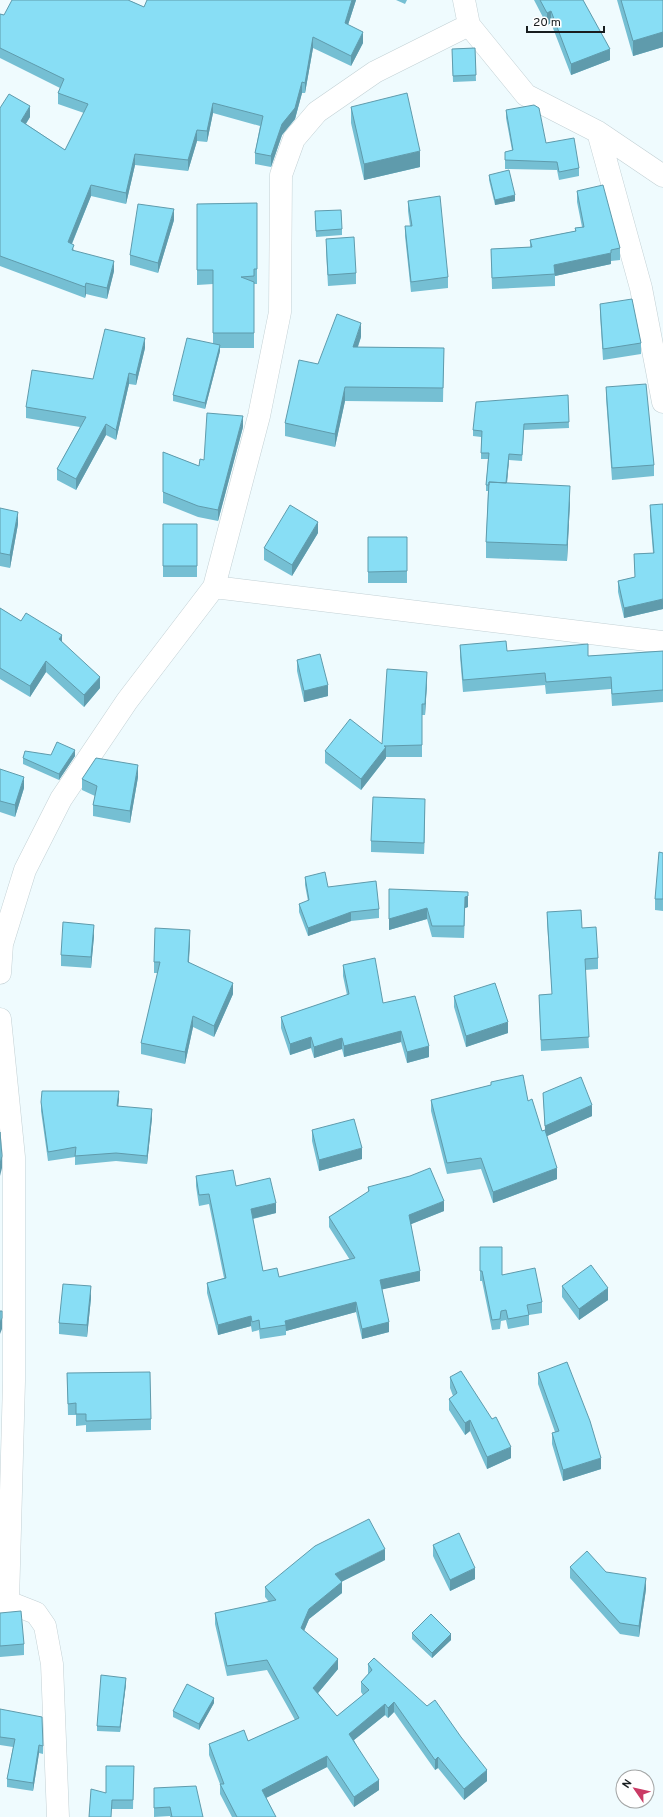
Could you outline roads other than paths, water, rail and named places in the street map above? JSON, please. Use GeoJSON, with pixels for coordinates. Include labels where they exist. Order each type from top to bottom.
{"type":"FeatureCollection","features":[{"type":"Feature","properties":{"kind":"street"},"geometry":{"type":"LineString","coordinates":[[464,0],[469,25],[526,94],[598,132],[663,176]]}},
{"type":"Feature","properties":{"kind":"street"},"geometry":{"type":"LineString","coordinates":[[0,973],[2,944],[25,870],[61,798],[127,701],[214,588],[259,416],[280,312],[280,175],[294,138],[316,112],[375,72],[469,25]]}},
{"type":"Feature","properties":{"kind":"street"},"geometry":{"type":"LineString","coordinates":[[598,132],[641,288],[663,402]]}},
{"type":"Feature","properties":{"kind":"street"},"geometry":{"type":"LineString","coordinates":[[214,588],[663,642]]}},
{"type":"Feature","properties":{"kind":"street"},"geometry":{"type":"LineString","coordinates":[[0,1019],[14,1157],[14,1381],[10,1548],[4,1603],[36,1613],[45,1626],[52,1664],[58,1817]]}}]}
